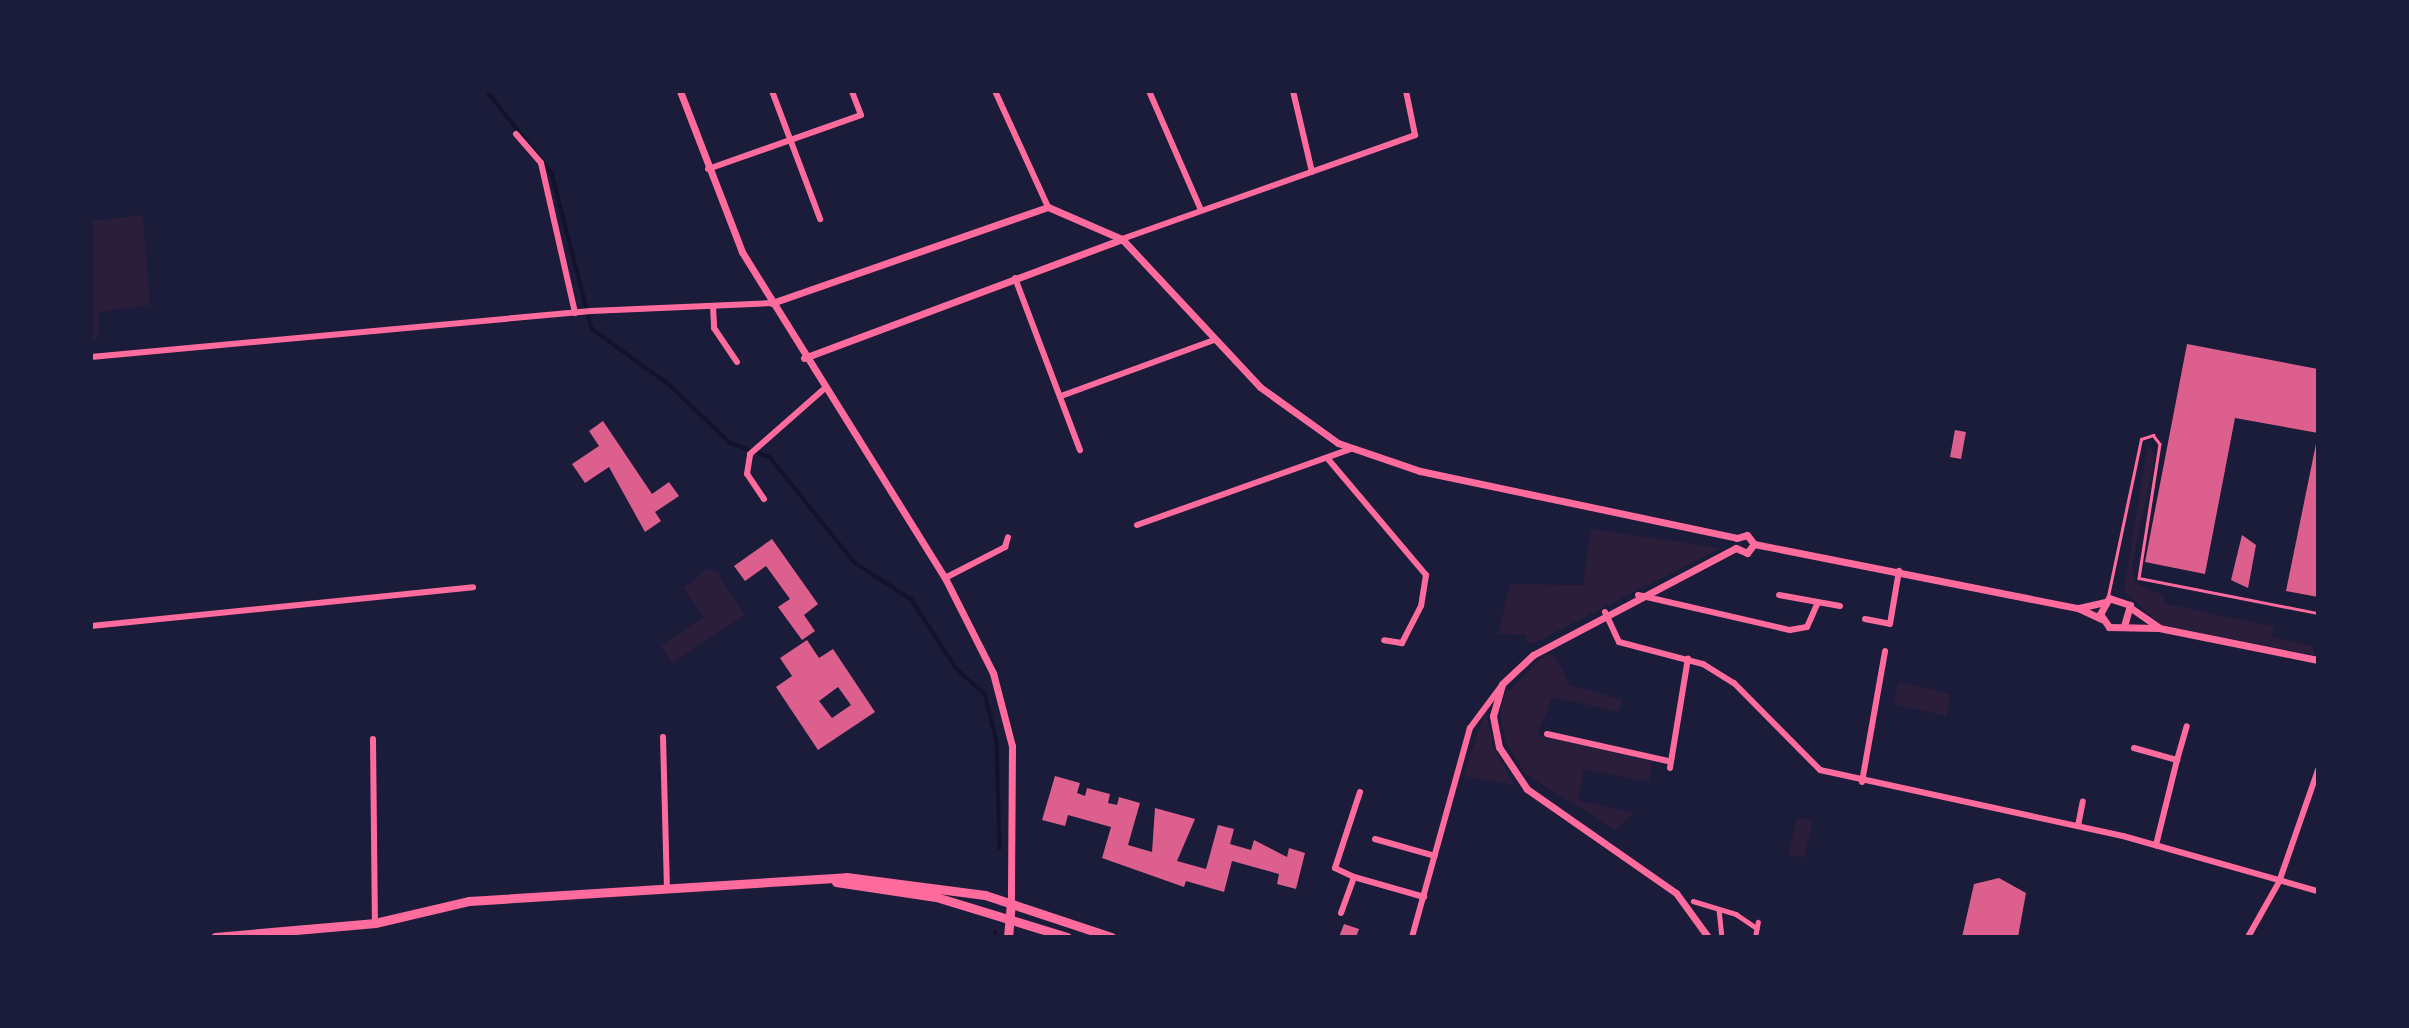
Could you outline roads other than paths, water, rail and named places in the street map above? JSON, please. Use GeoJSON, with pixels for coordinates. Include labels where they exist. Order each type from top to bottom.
{"type":"FeatureCollection","features":[{"type":"Feature","properties":{"kind":"main road"},"geometry":{"type":"LineString","coordinates":[[824,881],[918,893],[1067,937]]}},
{"type":"Feature","properties":{"kind":"main road"},"geometry":{"type":"LineString","coordinates":[[215,937],[375,923],[469,901],[824,881],[908,882],[1011,905],[1111,937]]}},
{"type":"Feature","properties":{"kind":"main road"},"geometry":{"type":"LineString","coordinates":[[1008,937],[1011,905]]}},
{"type":"Feature","properties":{"kind":"street"},"geometry":{"type":"LineString","coordinates":[[680,91],[736,240],[804,358],[945,578],[981,643],[1006,714],[1015,796],[1011,905]]}},
{"type":"Feature","properties":{"kind":"street"},"geometry":{"type":"LineString","coordinates":[[772,91],[820,219]]}},
{"type":"Feature","properties":{"kind":"street"},"geometry":{"type":"LineString","coordinates":[[708,169],[861,115],[852,91]]}},
{"type":"Feature","properties":{"kind":"street"},"geometry":{"type":"LineString","coordinates":[[995,91],[1048,207],[1122,239],[1214,340],[1277,403],[1351,449],[1420,471],[1737,538],[1747,535],[1754,544],[2078,608],[2102,620],[2124,626],[2159,628],[2318,660]]}},
{"type":"Feature","properties":{"kind":"street"},"geometry":{"type":"LineString","coordinates":[[1149,91],[1200,210]]}},
{"type":"Feature","properties":{"kind":"street"},"geometry":{"type":"LineString","coordinates":[[1293,91],[1312,172]]}},
{"type":"Feature","properties":{"kind":"street"},"geometry":{"type":"LineString","coordinates":[[804,358],[1200,210],[1415,135],[1406,91]]}},
{"type":"Feature","properties":{"kind":"street"},"geometry":{"type":"LineString","coordinates":[[516,134],[541,163],[578,313]]}},
{"type":"Feature","properties":{"kind":"street"},"geometry":{"type":"LineString","coordinates":[[91,357],[578,313],[772,303],[1048,207]]}},
{"type":"Feature","properties":{"kind":"street"},"geometry":{"type":"LineString","coordinates":[[1015,278],[1080,450]]}},
{"type":"Feature","properties":{"kind":"street"},"geometry":{"type":"LineString","coordinates":[[713,306],[714,328],[737,362]]}},
{"type":"Feature","properties":{"kind":"street"},"geometry":{"type":"LineString","coordinates":[[1061,396],[1214,340]]}},
{"type":"Feature","properties":{"kind":"street"},"geometry":{"type":"LineString","coordinates":[[764,499],[747,474],[750,454],[824,389]]}},
{"type":"Feature","properties":{"kind":"street"},"geometry":{"type":"LineString","coordinates":[[1137,525],[1351,449]]}},
{"type":"Feature","properties":{"kind":"street"},"geometry":{"type":"LineString","coordinates":[[1328,459],[1426,575],[1421,606],[1402,643],[1384,640]]}},
{"type":"Feature","properties":{"kind":"street"},"geometry":{"type":"LineString","coordinates":[[945,578],[1005,547],[1008,537]]}},
{"type":"Feature","properties":{"kind":"street"},"geometry":{"type":"LineString","coordinates":[[1736,548],[1737,538]]}},
{"type":"Feature","properties":{"kind":"street"},"geometry":{"type":"LineString","coordinates":[[1736,548],[1747,553],[1754,544]]}},
{"type":"Feature","properties":{"kind":"street"},"geometry":{"type":"LineString","coordinates":[[1412,937],[1471,729],[1502,684],[1533,654],[1605,612],[1736,548]]}},
{"type":"Feature","properties":{"kind":"street"},"geometry":{"type":"LineString","coordinates":[[1865,619],[1890,624],[1899,571]]}},
{"type":"Feature","properties":{"kind":"street"},"geometry":{"type":"LineString","coordinates":[[91,626],[473,587]]}},
{"type":"Feature","properties":{"kind":"street"},"geometry":{"type":"LineString","coordinates":[[1638,595],[1790,630],[1807,627],[1818,602]]}},
{"type":"Feature","properties":{"kind":"street"},"geometry":{"type":"LineString","coordinates":[[1779,595],[1840,606]]}},
{"type":"Feature","properties":{"kind":"street"},"geometry":{"type":"LineString","coordinates":[[2078,608],[2120,597],[2159,628]]}},
{"type":"Feature","properties":{"kind":"street"},"geometry":{"type":"LineString","coordinates":[[2102,620],[2105,601]]}},
{"type":"Feature","properties":{"kind":"street"},"geometry":{"type":"LineString","coordinates":[[2124,626],[2131,608]]}},
{"type":"Feature","properties":{"kind":"street"},"geometry":{"type":"LineString","coordinates":[[1605,612],[1619,642],[1688,659],[1734,683],[1806,761],[1862,782],[2078,826],[2318,891]]}},
{"type":"Feature","properties":{"kind":"street"},"geometry":{"type":"LineString","coordinates":[[1862,782],[1885,652]]}},
{"type":"Feature","properties":{"kind":"street"},"geometry":{"type":"LineString","coordinates":[[1547,734],[1669,764],[1688,659]]}},
{"type":"Feature","properties":{"kind":"street"},"geometry":{"type":"LineString","coordinates":[[1502,684],[1493,724],[1516,776],[1676,893],[1708,937]]}},
{"type":"Feature","properties":{"kind":"street"},"geometry":{"type":"LineString","coordinates":[[2156,845],[2187,726]]}},
{"type":"Feature","properties":{"kind":"street"},"geometry":{"type":"LineString","coordinates":[[663,737],[667,890]]}},
{"type":"Feature","properties":{"kind":"street"},"geometry":{"type":"LineString","coordinates":[[373,739],[375,923]]}},
{"type":"Feature","properties":{"kind":"street"},"geometry":{"type":"LineString","coordinates":[[2134,748],[2177,760]]}},
{"type":"Feature","properties":{"kind":"street"},"geometry":{"type":"LineString","coordinates":[[2248,937],[2278,881],[2316,785],[2318,770]]}},
{"type":"Feature","properties":{"kind":"street"},"geometry":{"type":"LineString","coordinates":[[1360,792],[1335,868],[1354,877],[1423,897]]}},
{"type":"Feature","properties":{"kind":"street"},"geometry":{"type":"LineString","coordinates":[[2078,826],[2083,801]]}},
{"type":"Feature","properties":{"kind":"street"},"geometry":{"type":"LineString","coordinates":[[1376,839],[1435,856]]}},
{"type":"Feature","properties":{"kind":"street"},"geometry":{"type":"LineString","coordinates":[[1341,913],[1354,877]]}},
{"type":"Feature","properties":{"kind":"street"},"geometry":{"type":"LineString","coordinates":[[1693,901],[1758,925],[1755,937]]}},
{"type":"Feature","properties":{"kind":"street"},"geometry":{"type":"LineString","coordinates":[[1719,909],[1722,937]]}},
{"type":"Feature","properties":{"kind":"lane"},"geometry":{"type":"LineString","coordinates":[[2105,601],[2115,579],[2141,439],[2153,435],[2160,444],[2139,578],[2318,612]]}},
{"type":"Feature","properties":{"kind":"waterway"},"geometry":{"type":"LineString","coordinates":[[487,91],[552,173],[592,329],[670,385],[730,443],[770,457],[854,562],[912,600],[956,668],[985,694],[997,742],[1000,848]]}}]}
